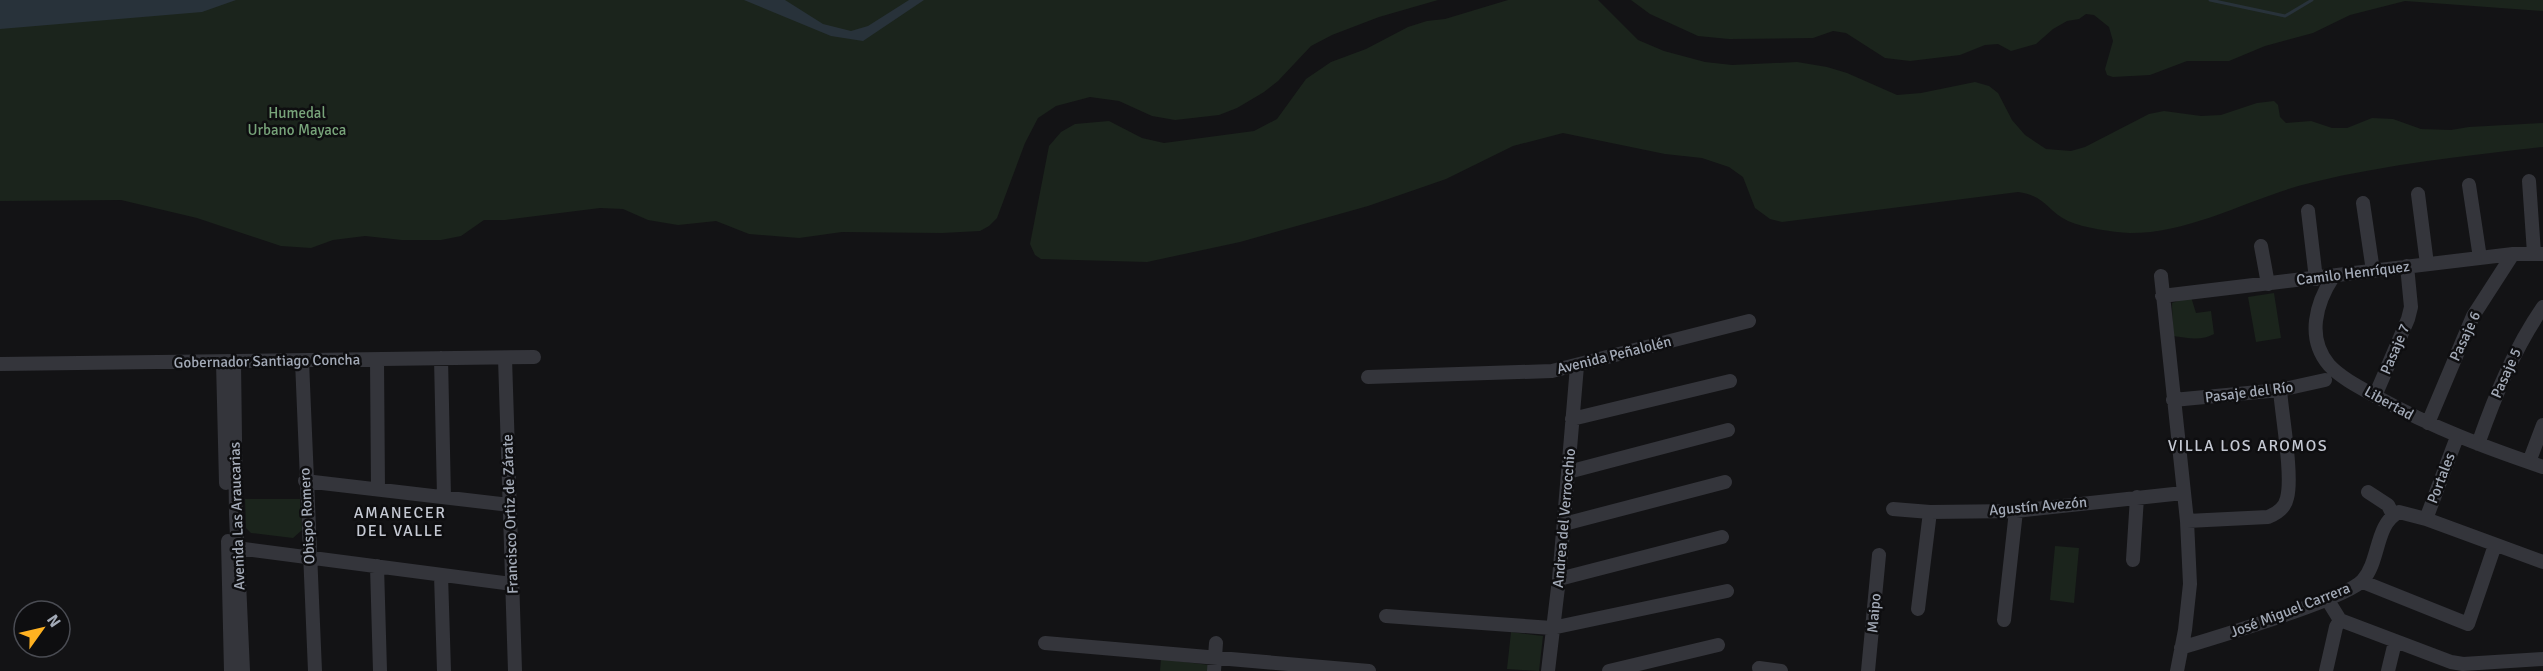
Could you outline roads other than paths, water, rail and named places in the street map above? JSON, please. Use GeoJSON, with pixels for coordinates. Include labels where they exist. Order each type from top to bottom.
{"type":"FeatureCollection","features":[{"type":"Feature","properties":{"kind":"street"},"geometry":{"type":"LineString","coordinates":[[2529,181],[2538,254]]}},
{"type":"Feature","properties":{"kind":"street"},"geometry":{"type":"LineString","coordinates":[[2469,185],[2480,258]]}},
{"type":"Feature","properties":{"kind":"street"},"geometry":{"type":"LineString","coordinates":[[2418,194],[2427,264]]}},
{"type":"Feature","properties":{"kind":"street"},"geometry":{"type":"LineString","coordinates":[[2363,203],[2373,271]]}},
{"type":"Feature","properties":{"kind":"street"},"geometry":{"type":"LineString","coordinates":[[2308,211],[2316,279]]}},
{"type":"Feature","properties":{"kind":"street"},"geometry":{"type":"LineString","coordinates":[[2261,246],[2268,284]]}},
{"type":"Feature","properties":{"kind":"street","name":"Camilo Henríquez"},"geometry":{"type":"LineString","coordinates":[[2162,296],[2513,254],[2538,254]]}},
{"type":"Feature","properties":{"kind":"street","name":"Pasaje 6"},"geometry":{"type":"LineString","coordinates":[[2428,423],[2473,316],[2513,254]]}},
{"type":"Feature","properties":{"kind":"street","name":"Pasaje 7"},"geometry":{"type":"LineString","coordinates":[[2375,396],[2408,319],[2410,307],[2407,266]]}},
{"type":"Feature","properties":{"kind":"street"},"geometry":{"type":"LineString","coordinates":[[2161,276],[2187,521],[2190,584],[2177,671]]}},
{"type":"Feature","properties":{"kind":"street","name":"Libertad"},"geometry":{"type":"LineString","coordinates":[[2333,277],[2319,303],[2315,323],[2318,346],[2330,366],[2375,396],[2457,437],[2536,464]]}},
{"type":"Feature","properties":{"kind":"street","name":"Pasaje 5"},"geometry":{"type":"LineString","coordinates":[[2478,444],[2508,366],[2524,334],[2543,307]]}},
{"type":"Feature","properties":{"kind":"street","name":"Avenida Peñalolén"},"geometry":{"type":"LineString","coordinates":[[1368,377],[1552,371],[1749,321]]}},
{"type":"Feature","properties":{"kind":"street","name":"Gobernador Santiago Concha"},"geometry":{"type":"LineString","coordinates":[[0,364],[534,357]]}},
{"type":"Feature","properties":{"kind":"street"},"geometry":{"type":"LineString","coordinates":[[441,358],[444,497]]}},
{"type":"Feature","properties":{"kind":"street","name":"Francisco Ortiz de Zárate"},"geometry":{"type":"LineString","coordinates":[[505,358],[515,671]]}},
{"type":"Feature","properties":{"kind":"street"},"geometry":{"type":"LineString","coordinates":[[376,360],[378,489]]}},
{"type":"Feature","properties":{"kind":"street","name":"Obispo Romero"},"geometry":{"type":"LineString","coordinates":[[302,361],[305,481],[315,671]]}},
{"type":"Feature","properties":{"kind":"street","name":"Avenida Las Araucarias"},"geometry":{"type":"LineString","coordinates":[[228,362],[232,547],[231,671]]}},
{"type":"Feature","properties":{"kind":"street","name":"Andrea del Verrocchio"},"geometry":{"type":"LineString","coordinates":[[1548,671],[1559,579],[1577,366]]}},
{"type":"Feature","properties":{"kind":"street","name":"Pasaje del Río"},"geometry":{"type":"LineString","coordinates":[[2173,400],[2280,390],[2325,380]]}},
{"type":"Feature","properties":{"kind":"street"},"geometry":{"type":"LineString","coordinates":[[1572,419],[1730,381]]}},
{"type":"Feature","properties":{"kind":"street"},"geometry":{"type":"LineString","coordinates":[[2187,521],[2268,517],[2279,512],[2284,506],[2289,482],[2280,390]]}},
{"type":"Feature","properties":{"kind":"street"},"geometry":{"type":"LineString","coordinates":[[2536,464],[2543,425]]}},
{"type":"Feature","properties":{"kind":"street"},"geometry":{"type":"LineString","coordinates":[[1568,472],[1728,430]]}},
{"type":"Feature","properties":{"kind":"street","name":"Portales"},"geometry":{"type":"LineString","coordinates":[[2426,519],[2457,437]]}},
{"type":"Feature","properties":{"kind":"street"},"geometry":{"type":"LineString","coordinates":[[305,481],[510,505]]}},
{"type":"Feature","properties":{"kind":"street"},"geometry":{"type":"LineString","coordinates":[[1564,524],[1725,482]]}},
{"type":"Feature","properties":{"kind":"street"},"geometry":{"type":"LineString","coordinates":[[2368,492],[2388,505],[2393,515],[2405,513],[2426,519],[2543,562]]}},
{"type":"Feature","properties":{"kind":"street","name":"Agustín Avezón"},"geometry":{"type":"LineString","coordinates":[[1893,509],[1930,512],[2016,511],[2183,493]]}},
{"type":"Feature","properties":{"kind":"street"},"geometry":{"type":"LineString","coordinates":[[2133,560],[2137,497]]}},
{"type":"Feature","properties":{"kind":"street"},"geometry":{"type":"LineString","coordinates":[[2004,620],[2016,511]]}},
{"type":"Feature","properties":{"kind":"street"},"geometry":{"type":"LineString","coordinates":[[1918,609],[1930,512]]}},
{"type":"Feature","properties":{"kind":"street","name":"José Miguel Carrera"},"geometry":{"type":"LineString","coordinates":[[2181,648],[2327,599],[2362,582],[2372,566],[2388,521],[2393,515]]}},
{"type":"Feature","properties":{"kind":"street"},"geometry":{"type":"LineString","coordinates":[[1559,579],[1722,537]]}},
{"type":"Feature","properties":{"kind":"street"},"geometry":{"type":"LineString","coordinates":[[2362,582],[2468,624],[2495,545]]}},
{"type":"Feature","properties":{"kind":"street"},"geometry":{"type":"LineString","coordinates":[[232,547],[512,584]]}},
{"type":"Feature","properties":{"kind":"street","name":"Avenida Las Araucarias"},"geometry":{"type":"LineString","coordinates":[[232,547],[243,671]]}},
{"type":"Feature","properties":{"kind":"street","name":"Maipo"},"geometry":{"type":"LineString","coordinates":[[1868,671],[1879,555]]}},
{"type":"Feature","properties":{"kind":"street"},"geometry":{"type":"LineString","coordinates":[[377,566],[380,671]]}},
{"type":"Feature","properties":{"kind":"street"},"geometry":{"type":"LineString","coordinates":[[441,574],[444,671]]}},
{"type":"Feature","properties":{"kind":"street"},"geometry":{"type":"LineString","coordinates":[[1386,616],[1552,628],[1727,591]]}},
{"type":"Feature","properties":{"kind":"street"},"geometry":{"type":"LineString","coordinates":[[2327,599],[2340,620],[2450,667],[2475,663],[2516,665],[2540,663]]}},
{"type":"Feature","properties":{"kind":"street"},"geometry":{"type":"LineString","coordinates":[[2326,671],[2336,627],[2340,620]]}},
{"type":"Feature","properties":{"kind":"street"},"geometry":{"type":"LineString","coordinates":[[2388,671],[2395,642]]}},
{"type":"Feature","properties":{"kind":"street"},"geometry":{"type":"LineString","coordinates":[[1215,664],[1216,643]]}},
{"type":"Feature","properties":{"kind":"street"},"geometry":{"type":"LineString","coordinates":[[1045,644],[1215,664],[1369,671]]}},
{"type":"Feature","properties":{"kind":"street"},"geometry":{"type":"LineString","coordinates":[[1609,671],[1718,645]]}},
{"type":"Feature","properties":{"kind":"street"},"geometry":{"type":"LineString","coordinates":[[1759,668],[1781,671]]}},
{"type":"Feature","properties":{"kind":"waterway"},"geometry":{"type":"LineString","coordinates":[[2210,0],[2285,16],[2312,0]]}},
{"type":"Feature","properties":{"kind":"district","name":"VILLA LOS AROMOS"},"geometry":{"type":"Point","coordinates":[2248,446]}},
{"type":"Feature","properties":{"kind":"district","name":"AMANECER DEL VALLE"},"geometry":{"type":"Point","coordinates":[400,522]}},
{"type":"Feature","properties":{"kind":"park label","name":"Humedal Urbano Mayaca"},"geometry":{"type":"Point","coordinates":[297,122]}}]}
